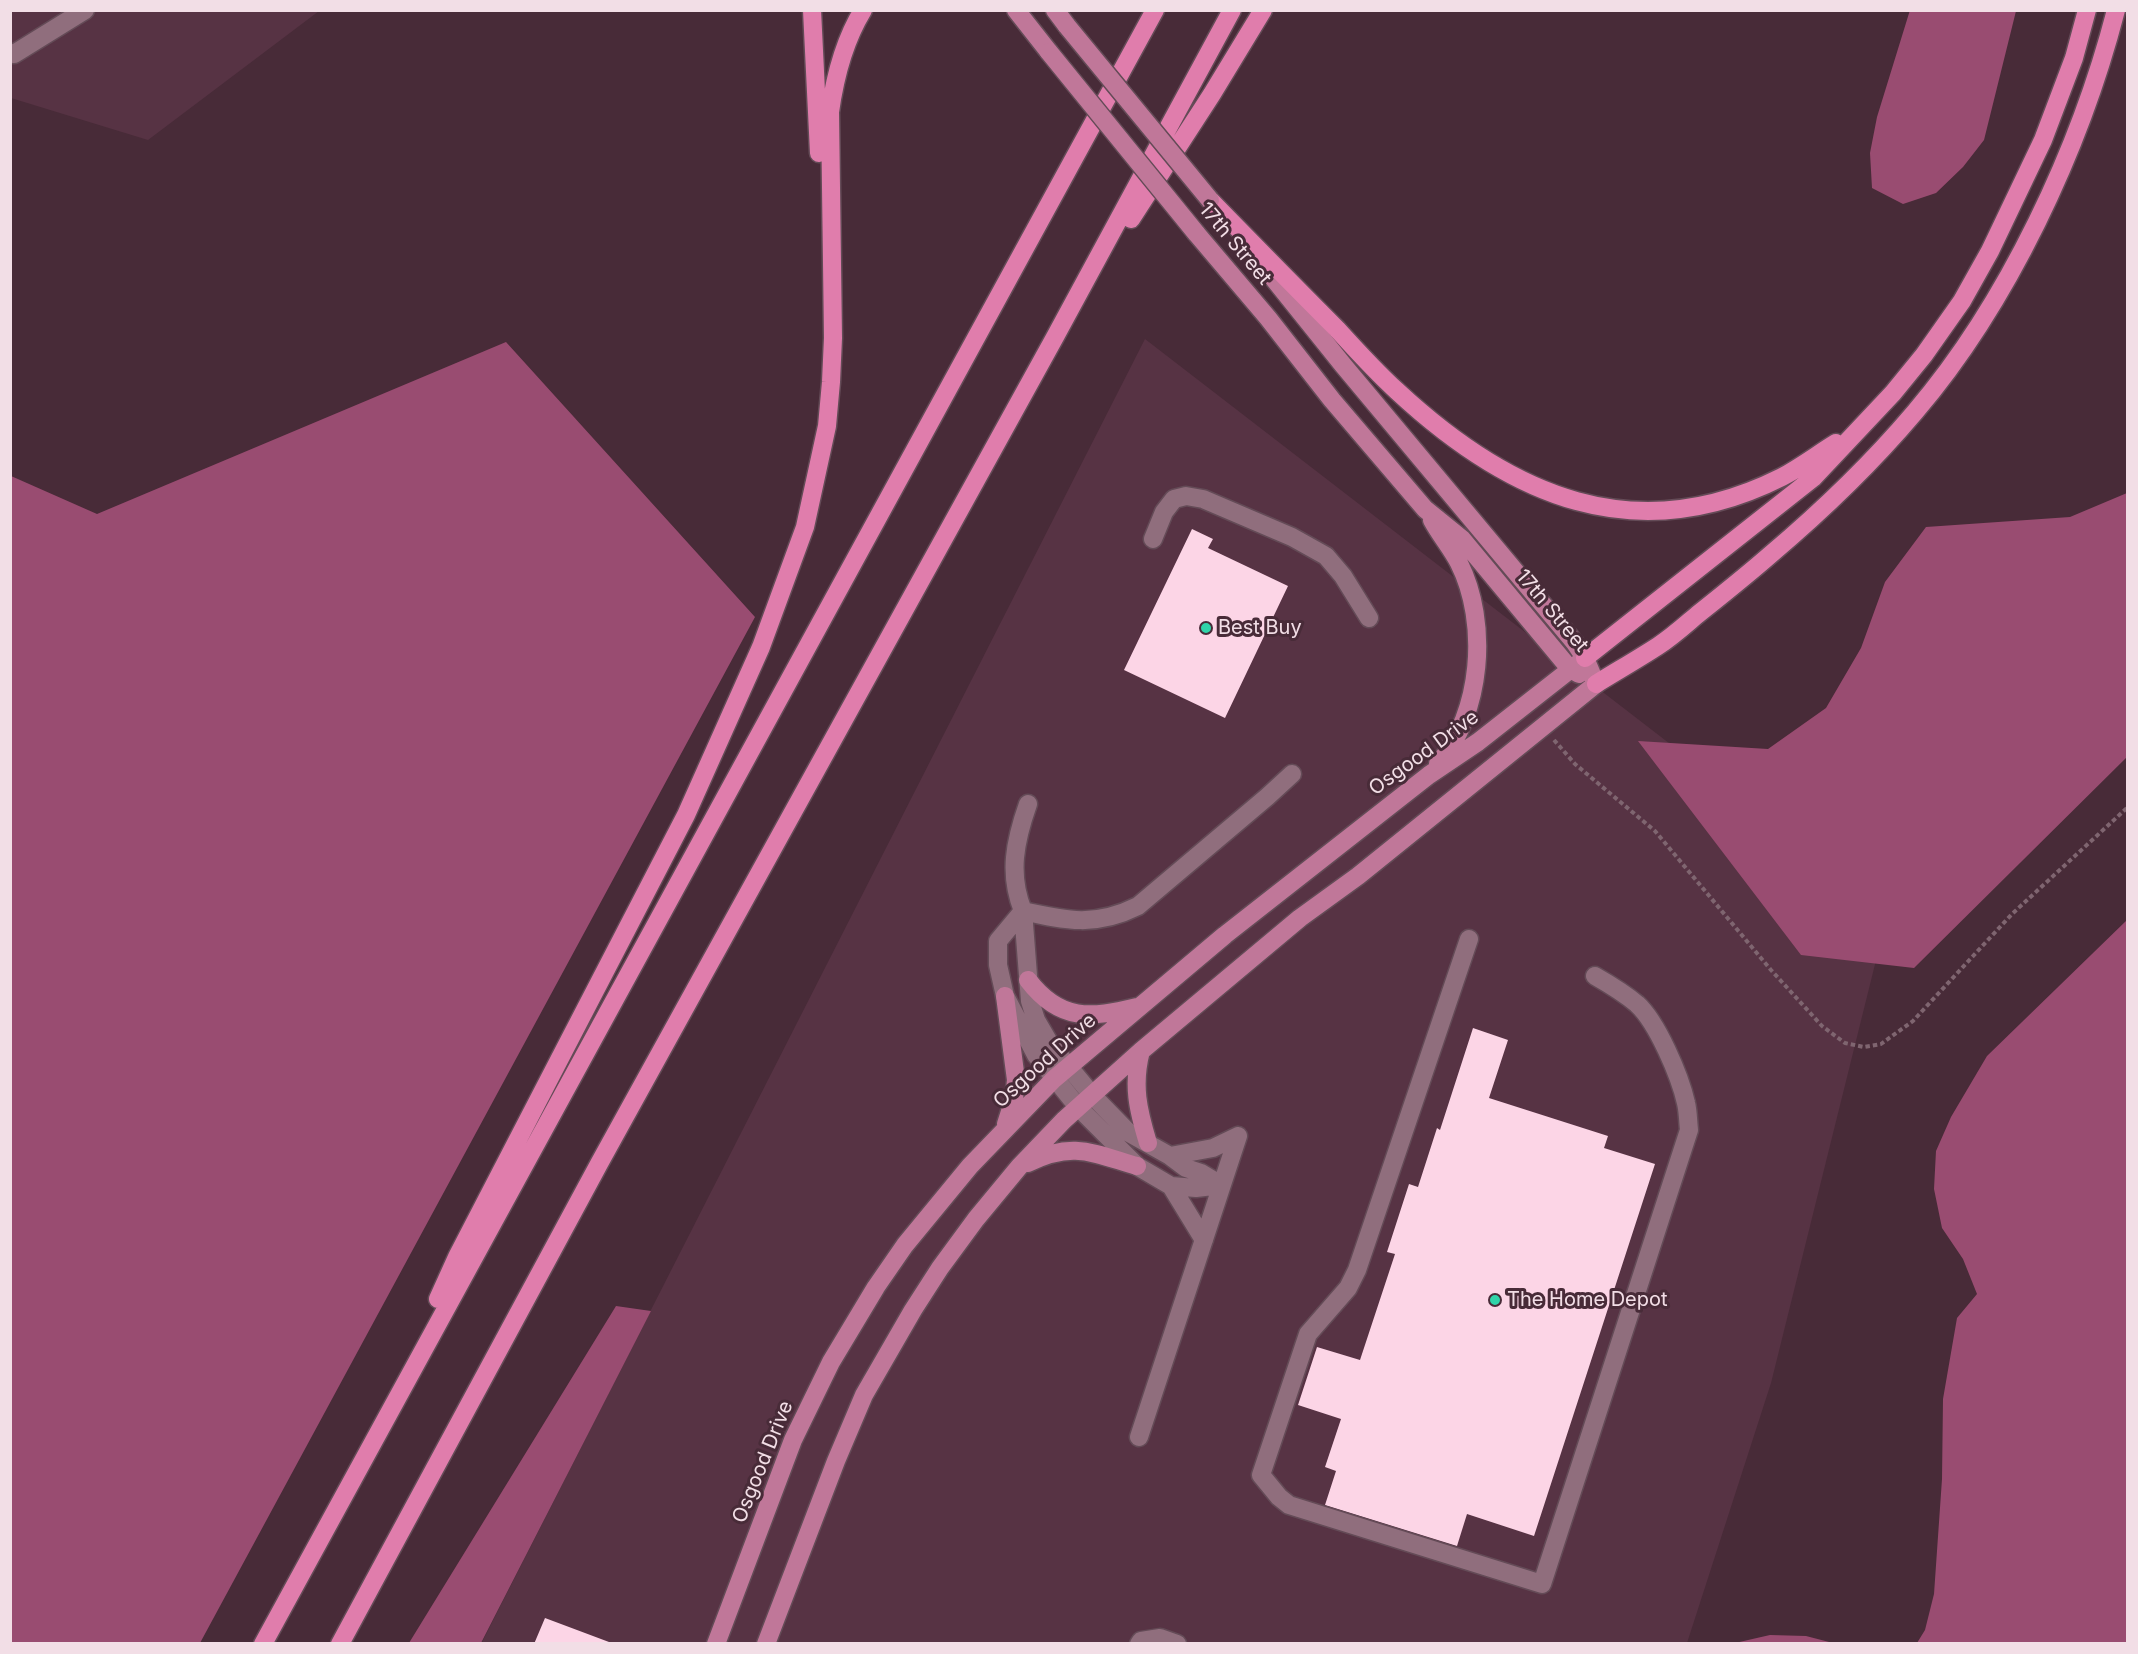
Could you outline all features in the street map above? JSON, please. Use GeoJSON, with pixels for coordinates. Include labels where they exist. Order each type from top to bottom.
{"type":"FeatureCollection","features":[{"type":"Feature","properties":{"kind":"highway"},"geometry":{"type":"LineString","coordinates":[[812,10],[818,146],[831,294]]}},
{"type":"Feature","properties":{"kind":"highway"},"geometry":{"type":"LineString","coordinates":[[379,1430],[457,1257],[686,815],[761,647],[805,526],[827,426],[831,382],[830,112],[835,79],[845,49],[863,10]]}},
{"type":"Feature","properties":{"kind":"highway"},"geometry":{"type":"LineString","coordinates":[[263,1644],[1155,10]]}},
{"type":"Feature","properties":{"kind":"highway"},"geometry":{"type":"LineString","coordinates":[[340,1644],[606,1152],[1055,337],[1232,10]]}},
{"type":"Feature","properties":{"kind":"highway"},"geometry":{"type":"LineString","coordinates":[[1055,337],[1206,104],[1263,10]]}},
{"type":"Feature","properties":{"kind":"highway"},"geometry":{"type":"LineString","coordinates":[[1585,658],[1813,478],[1893,393],[1924,355],[1962,301],[1990,251],[2043,140],[2074,58],[2087,10]]}},
{"type":"Feature","properties":{"kind":"highway"},"geometry":{"type":"LineString","coordinates":[[1596,684],[1660,645],[1751,572],[1815,516],[1868,464],[1916,411],[1957,357],[1989,308],[2030,234],[2083,114],[2106,49],[2116,10]]}},
{"type":"Feature","properties":{"kind":"highway"},"geometry":{"type":"LineString","coordinates":[[1210,200],[1397,391],[1447,433],[1499,469],[1533,487],[1561,498],[1611,509],[1640,512],[1694,508],[1724,501],[1784,476],[1864,423]]}},
{"type":"Feature","properties":{"kind":"main road","name":"17th Street"},"geometry":{"type":"LineString","coordinates":[[1016,10],[1196,233],[1268,318],[1332,400],[1425,509],[1462,539],[1570,669],[1596,684]]}},
{"type":"Feature","properties":{"kind":"main road","name":"17th Street"},"geometry":{"type":"LineString","coordinates":[[1055,10],[1343,365],[1575,643],[1585,658],[1596,684]]}},
{"type":"Feature","properties":{"kind":"main road"},"geometry":{"type":"LineString","coordinates":[[1425,509],[1459,563],[1473,609],[1477,655],[1470,704],[1446,755],[1429,775]]}},
{"type":"Feature","properties":{"kind":"main road","name":"Osgood Drive"},"geometry":{"type":"LineString","coordinates":[[716,1644],[793,1440],[831,1362],[905,1245],[948,1191],[1006,1127],[1054,1079],[1225,935],[1429,775],[1478,742],[1585,658]]}},
{"type":"Feature","properties":{"kind":"main road"},"geometry":{"type":"LineString","coordinates":[[766,1644],[836,1461],[864,1395],[940,1268],[976,1219],[1019,1167],[1078,1107],[1141,1051],[1300,918],[1358,876],[1596,684]]}},
{"type":"Feature","properties":{"kind":"main road"},"geometry":{"type":"LineString","coordinates":[[1028,980],[1040,995],[1067,1011],[1085,1015],[1103,1015],[1142,1006]]}},
{"type":"Feature","properties":{"kind":"main road"},"geometry":{"type":"LineString","coordinates":[[1005,996],[1017,1080],[1006,1127]]}},
{"type":"Feature","properties":{"kind":"main road"},"geometry":{"type":"LineString","coordinates":[[1141,1051],[1136,1071],[1136,1086],[1140,1119],[1148,1143]]}},
{"type":"Feature","properties":{"kind":"main road"},"geometry":{"type":"LineString","coordinates":[[1019,1167],[1048,1153],[1078,1150],[1137,1166]]}},
{"type":"Feature","properties":{"kind":"lane"},"geometry":{"type":"LineString","coordinates":[[10,53],[14,54],[85,10]]}},
{"type":"Feature","properties":{"kind":"lane"},"geometry":{"type":"LineString","coordinates":[[1153,539],[1164,512],[1173,499],[1186,496],[1203,499],[1292,537],[1326,556],[1343,576],[1369,618]]}},
{"type":"Feature","properties":{"kind":"lane"},"geometry":{"type":"LineString","coordinates":[[1023,911],[1074,921],[1099,920],[1118,916],[1138,906],[1292,774]]}},
{"type":"Feature","properties":{"kind":"lane"},"geometry":{"type":"LineString","coordinates":[[1028,804],[1019,831],[1014,867],[1016,893],[1023,911],[1030,1001],[1036,1020],[1050,1044],[1092,1095],[1129,1133],[1170,1156],[1186,1168],[1201,1173],[1221,1185]]}},
{"type":"Feature","properties":{"kind":"lane"},"geometry":{"type":"LineString","coordinates":[[1023,911],[998,941],[998,965],[1005,996],[1036,1055],[1078,1107],[1137,1166],[1171,1186],[1196,1188],[1221,1185]]}},
{"type":"Feature","properties":{"kind":"lane"},"geometry":{"type":"LineString","coordinates":[[1469,939],[1357,1270],[1348,1287],[1308,1334],[1261,1475],[1279,1497],[1289,1505],[1542,1584],[1689,1130],[1686,1102],[1654,1023],[1638,1005],[1595,976]]}},
{"type":"Feature","properties":{"kind":"lane"},"geometry":{"type":"LineString","coordinates":[[1139,1437],[1238,1136],[1213,1148],[1170,1156]]}},
{"type":"Feature","properties":{"kind":"lane"},"geometry":{"type":"LineString","coordinates":[[1171,1186],[1204,1240]]}},
{"type":"Feature","properties":{"kind":"lane"},"geometry":{"type":"LineString","coordinates":[[1139,1644],[1141,1641],[1160,1638],[1177,1644]]}},
{"type":"Feature","properties":{"kind":"path"},"geometry":{"type":"LineString","coordinates":[[1542,726],[1575,764],[1655,831],[1770,970],[1822,1026],[1845,1043],[1864,1047],[1881,1044],[1913,1021],[2012,914],[2127,807]]}},
{"type":"Feature","properties":{"kind":"shaded area"},"geometry":{"type":"Polygon","coordinates":[[[1910,10],[2016,11],[1984,140],[1963,167],[1936,193],[1903,204],[1872,188],[1870,153],[1877,117],[1910,10]]]}},
{"type":"Feature","properties":{"kind":"shaded area"},"geometry":{"type":"Polygon","coordinates":[[[10,11],[319,11],[148,140],[11,98],[10,11]]]}},
{"type":"Feature","properties":{"kind":"shaded area"},"geometry":{"type":"Polygon","coordinates":[[[1145,339],[1888,912],[1771,1383],[1687,1643],[481,1644],[1145,339]]]}},
{"type":"Feature","properties":{"kind":"shaded area"},"geometry":{"type":"Polygon","coordinates":[[[506,342],[755,617],[200,1643],[11,1643],[11,476],[97,514],[506,342]]]}},
{"type":"Feature","properties":{"kind":"shaded area"},"geometry":{"type":"Polygon","coordinates":[[[2127,493],[2127,757],[1914,968],[1801,955],[1638,741],[1768,749],[1826,708],[1861,648],[1885,582],[1926,527],[2070,517],[2127,493]]]}},
{"type":"Feature","properties":{"kind":"shaded area"},"geometry":{"type":"Polygon","coordinates":[[[2127,920],[2127,1643],[1917,1643],[1925,1630],[1934,1594],[1942,1479],[1943,1399],[1957,1318],[1977,1294],[1963,1259],[1942,1228],[1934,1189],[1936,1151],[1951,1117],[1987,1056],[2127,920]]]}},
{"type":"Feature","properties":{"kind":"shaded area"},"geometry":{"type":"Polygon","coordinates":[[[616,1306],[651,1311],[481,1643],[409,1643],[616,1306]]]}},
{"type":"Feature","properties":{"kind":"shaded area"},"geometry":{"type":"Polygon","coordinates":[[[1770,1635],[1806,1636],[1833,1643],[1735,1643],[1770,1635]]]}},
{"type":"Feature","properties":{"kind":"building","name":"Best Buy"},"geometry":{"type":"Polygon","coordinates":[[[1192,529],[1213,539],[1208,548],[1288,586],[1225,718],[1124,670],[1192,529]]]}},
{"type":"Feature","properties":{"kind":"building","name":"The Home Depot"},"geometry":{"type":"Polygon","coordinates":[[[1473,1028],[1508,1040],[1489,1098],[1608,1136],[1604,1148],[1655,1164],[1534,1536],[1467,1514],[1457,1546],[1325,1505],[1336,1471],[1325,1467],[1341,1419],[1298,1405],[1317,1347],[1360,1360],[1395,1254],[1387,1252],[1409,1184],[1418,1187],[1437,1128],[1440,1130],[1473,1028]]]}},
{"type":"Feature","properties":{"kind":"building"},"geometry":{"type":"Polygon","coordinates":[[[545,1618],[609,1642],[609,1644],[534,1644],[545,1618]]]}},
{"type":"Feature","properties":{"kind":"place","name":"Best Buy"},"geometry":{"type":"Point","coordinates":[1206,628]}},
{"type":"Feature","properties":{"kind":"place","name":"The Home Depot"},"geometry":{"type":"Point","coordinates":[1495,1300]}}]}
